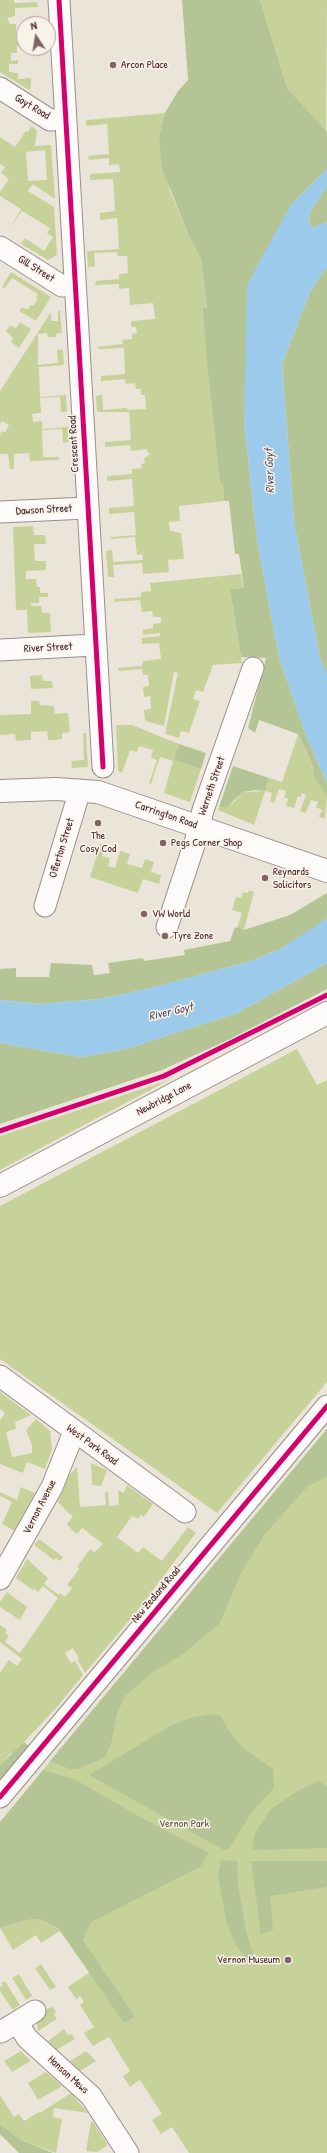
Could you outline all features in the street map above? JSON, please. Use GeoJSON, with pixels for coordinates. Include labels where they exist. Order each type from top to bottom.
{"type":"FeatureCollection","features":[{"type":"Feature","properties":{"kind":"street","name":"Crescent Road"},"geometry":{"type":"LineString","coordinates":[[59,0],[103,767]]}},
{"type":"Feature","properties":{"kind":"street","name":"Goyt Road"},"geometry":{"type":"LineString","coordinates":[[0,88],[50,120],[65,119]]}},
{"type":"Feature","properties":{"kind":"street","name":"Gill Street"},"geometry":{"type":"LineString","coordinates":[[2,253],[62,286],[75,285]]}},
{"type":"Feature","properties":{"kind":"street","name":"Dawson Street"},"geometry":{"type":"LineString","coordinates":[[0,512],[87,508]]}},
{"type":"Feature","properties":{"kind":"street","name":"River Street"},"geometry":{"type":"LineString","coordinates":[[0,650],[95,646]]}},
{"type":"Feature","properties":{"kind":"street","name":"Werneth Street"},"geometry":{"type":"LineString","coordinates":[[167,927],[203,810],[253,668]]}},
{"type":"Feature","properties":{"kind":"street","name":"Carrington Road"},"geometry":{"type":"LineString","coordinates":[[0,791],[80,790],[98,792],[327,871]]}},
{"type":"Feature","properties":{"kind":"street","name":"Offerton Street"},"geometry":{"type":"LineString","coordinates":[[45,906],[80,790]]}},
{"type":"Feature","properties":{"kind":"street","name":"Newbridge Lane"},"geometry":{"type":"LineString","coordinates":[[0,1186],[327,1012]]}},
{"type":"Feature","properties":{"kind":"street","name":"West Park Road"},"geometry":{"type":"LineString","coordinates":[[0,1376],[74,1432],[185,1512]]}},
{"type":"Feature","properties":{"kind":"street","name":"New Zealand Road"},"geometry":{"type":"LineString","coordinates":[[0,1797],[327,1406]]}},
{"type":"Feature","properties":{"kind":"street","name":"Vernon Avenue"},"geometry":{"type":"LineString","coordinates":[[0,1579],[52,1487],[74,1432]]}},
{"type":"Feature","properties":{"kind":"street","name":"Hanson Mews"},"geometry":{"type":"LineString","coordinates":[[35,2011],[9,2027],[27,2038],[91,2096],[128,2153]]}},
{"type":"Feature","properties":{"kind":"green space"},"geometry":{"type":"Polygon","coordinates":[[[0,0],[14,0],[14,3],[37,2],[38,7],[15,8],[15,16],[7,18],[10,24],[16,24],[16,53],[11,53],[11,61],[18,60],[18,64],[9,64],[9,72],[18,73],[18,79],[31,78],[31,87],[29,90],[0,72],[0,0]]]}},
{"type":"Feature","properties":{"kind":"green space"},"geometry":{"type":"Polygon","coordinates":[[[182,0],[260,0],[287,88],[327,132],[327,169],[290,206],[244,420],[257,540],[279,657],[305,733],[327,783],[327,797],[313,774],[314,769],[298,734],[259,720],[255,733],[248,728],[266,658],[241,657],[230,590],[244,588],[239,554],[235,554],[229,501],[224,501],[223,484],[220,484],[208,371],[203,308],[207,308],[201,259],[188,234],[162,168],[159,135],[165,113],[178,91],[188,80],[182,0]]]}},
{"type":"Feature","properties":{"kind":"green space"},"geometry":{"type":"Polygon","coordinates":[[[260,0],[327,0],[326,132],[287,88],[260,0]]]}},
{"type":"Feature","properties":{"kind":"green space"},"geometry":{"type":"Polygon","coordinates":[[[165,113],[159,135],[170,191],[188,234],[201,259],[207,308],[204,308],[210,388],[220,484],[223,484],[224,501],[179,506],[180,521],[169,522],[170,531],[181,533],[184,559],[168,560],[169,572],[143,574],[142,563],[113,565],[114,577],[108,577],[106,551],[112,550],[113,562],[143,560],[142,554],[137,555],[135,537],[111,539],[111,537],[136,535],[134,512],[109,514],[109,508],[134,506],[132,479],[107,481],[107,476],[132,474],[132,469],[142,468],[141,464],[145,463],[144,458],[150,455],[146,449],[131,451],[130,445],[105,447],[105,442],[131,440],[129,412],[97,412],[96,396],[102,395],[103,410],[127,408],[127,410],[146,409],[145,395],[141,395],[141,389],[136,389],[135,383],[126,384],[125,379],[101,381],[101,376],[125,374],[124,348],[99,349],[97,347],[123,344],[122,340],[132,339],[132,334],[137,333],[136,327],[131,327],[131,321],[155,319],[153,303],[130,305],[129,288],[119,289],[119,284],[95,285],[96,281],[119,279],[119,274],[128,273],[127,256],[118,256],[117,252],[94,253],[95,266],[88,267],[87,251],[119,249],[117,218],[100,220],[100,213],[115,211],[113,179],[90,180],[90,174],[120,172],[119,164],[109,165],[109,158],[89,160],[88,156],[109,154],[107,124],[86,126],[86,120],[165,113]]]}},
{"type":"Feature","properties":{"kind":"green space"},"geometry":{"type":"Polygon","coordinates":[[[31,126],[37,130],[35,146],[51,145],[55,199],[33,184],[28,191],[54,207],[57,255],[48,260],[21,244],[25,238],[44,251],[53,237],[47,233],[50,228],[22,211],[10,228],[21,209],[0,196],[0,192],[9,179],[1,173],[5,167],[0,164],[0,137],[15,147],[26,131],[28,132],[31,126]],[[45,150],[26,152],[28,181],[47,180],[45,150]]]}},
{"type":"Feature","properties":{"kind":"green space"},"geometry":{"type":"Polygon","coordinates":[[[327,186],[327,222],[313,228],[309,223],[310,212],[327,186]]]}},
{"type":"Feature","properties":{"kind":"green space"},"geometry":{"type":"Polygon","coordinates":[[[327,267],[327,674],[320,658],[294,522],[282,364],[310,292],[327,267]]]}},
{"type":"Feature","properties":{"kind":"green space"},"geometry":{"type":"Polygon","coordinates":[[[11,272],[51,297],[36,321],[19,311],[22,307],[27,310],[31,305],[33,306],[38,299],[36,297],[38,294],[12,278],[5,288],[2,287],[11,272]]]}},
{"type":"Feature","properties":{"kind":"green space"},"geometry":{"type":"Polygon","coordinates":[[[58,311],[60,311],[62,333],[56,334],[56,337],[48,337],[47,333],[38,334],[38,365],[58,363],[57,350],[63,350],[64,365],[39,367],[40,397],[66,395],[67,412],[61,412],[60,397],[40,398],[41,413],[32,414],[33,422],[42,421],[42,429],[68,427],[69,442],[63,443],[62,429],[42,430],[43,457],[59,457],[59,460],[30,461],[29,453],[14,454],[14,469],[10,469],[8,454],[0,454],[0,434],[2,431],[5,432],[9,425],[2,421],[0,424],[0,391],[51,312],[51,321],[58,321],[58,311]]]}},
{"type":"Feature","properties":{"kind":"green space"},"geometry":{"type":"Polygon","coordinates":[[[20,322],[31,329],[19,348],[11,342],[13,338],[6,331],[10,325],[16,328],[20,322]]]}},
{"type":"Feature","properties":{"kind":"green space"},"geometry":{"type":"Polygon","coordinates":[[[33,526],[34,535],[45,535],[46,544],[34,544],[35,561],[46,561],[46,570],[26,571],[26,579],[36,579],[37,587],[40,587],[40,593],[48,593],[48,597],[39,597],[39,603],[31,603],[31,606],[41,606],[42,613],[50,613],[51,632],[28,633],[27,610],[16,610],[13,527],[33,526]]]}},
{"type":"Feature","properties":{"kind":"green space"},"geometry":{"type":"Polygon","coordinates":[[[241,574],[244,589],[230,591],[242,663],[213,665],[203,692],[196,690],[193,699],[200,701],[189,733],[181,731],[179,738],[165,734],[178,673],[174,672],[164,726],[145,721],[144,710],[151,709],[150,696],[144,697],[143,687],[149,686],[148,675],[143,675],[142,669],[119,671],[118,668],[142,666],[143,661],[161,659],[159,643],[142,644],[142,638],[160,636],[160,633],[143,635],[143,630],[153,628],[153,624],[161,623],[161,617],[153,617],[152,611],[142,612],[140,600],[114,602],[114,599],[141,597],[141,592],[151,591],[150,583],[241,574]]]}},
{"type":"Feature","properties":{"kind":"green space"},"geometry":{"type":"Polygon","coordinates":[[[42,675],[43,681],[52,681],[53,688],[31,689],[30,676],[42,675]]]}},
{"type":"Feature","properties":{"kind":"green space"},"geometry":{"type":"Polygon","coordinates":[[[31,701],[39,701],[40,705],[54,706],[55,714],[68,713],[70,732],[62,733],[62,739],[57,740],[48,740],[47,731],[31,732],[31,740],[16,741],[15,734],[0,735],[0,715],[31,714],[31,701]]]}},
{"type":"Feature","properties":{"kind":"green space"},"geometry":{"type":"Polygon","coordinates":[[[116,725],[132,725],[179,744],[174,760],[201,769],[190,802],[164,793],[173,761],[160,757],[151,784],[149,783],[157,760],[151,758],[153,750],[139,746],[137,752],[130,750],[122,773],[118,771],[116,725]]]}},
{"type":"Feature","properties":{"kind":"green space"},"geometry":{"type":"Polygon","coordinates":[[[83,733],[86,733],[88,767],[72,768],[71,761],[84,760],[83,733]]]}},
{"type":"Feature","properties":{"kind":"green space"},"geometry":{"type":"Polygon","coordinates":[[[298,735],[327,797],[325,819],[319,817],[322,810],[316,807],[318,802],[311,800],[306,813],[300,811],[306,795],[302,793],[301,797],[298,796],[294,808],[286,806],[288,799],[284,797],[286,791],[279,789],[274,803],[270,801],[272,793],[265,791],[269,778],[282,782],[298,735]]]}},
{"type":"Feature","properties":{"kind":"green space"},"geometry":{"type":"Polygon","coordinates":[[[179,744],[206,753],[201,769],[174,760],[179,744]]]}},
{"type":"Feature","properties":{"kind":"green space"},"geometry":{"type":"Polygon","coordinates":[[[233,766],[269,778],[265,791],[255,790],[243,792],[227,807],[219,807],[233,766]]]}},
{"type":"Feature","properties":{"kind":"green space"},"geometry":{"type":"Polygon","coordinates":[[[265,791],[254,825],[218,810],[219,807],[227,807],[243,792],[265,791]]]}},
{"type":"Feature","properties":{"kind":"green space"},"geometry":{"type":"Polygon","coordinates":[[[100,844],[105,846],[102,856],[110,858],[108,866],[115,868],[120,851],[130,854],[127,864],[142,868],[145,859],[154,862],[151,872],[161,875],[159,884],[143,879],[138,893],[90,877],[100,844]]]}},
{"type":"Feature","properties":{"kind":"green space"},"geometry":{"type":"Polygon","coordinates":[[[249,890],[254,892],[244,930],[237,928],[242,913],[232,910],[236,897],[241,898],[243,892],[248,893],[249,890]]]}},
{"type":"Feature","properties":{"kind":"green space"},"geometry":{"type":"Polygon","coordinates":[[[327,893],[327,918],[322,923],[282,948],[251,961],[151,988],[100,999],[41,1004],[0,1000],[0,969],[16,968],[16,977],[49,977],[51,963],[92,965],[94,975],[110,973],[108,963],[143,958],[144,961],[185,955],[184,950],[230,941],[235,927],[244,930],[290,915],[327,893]]]}},
{"type":"Feature","properties":{"kind":"green space"},"geometry":{"type":"Polygon","coordinates":[[[327,963],[327,989],[230,1039],[162,1070],[0,1124],[0,1043],[81,1057],[126,1049],[237,1013],[327,963]]]}},
{"type":"Feature","properties":{"kind":"green space"},"geometry":{"type":"Polygon","coordinates":[[[297,1049],[317,1085],[327,1080],[327,1382],[217,1513],[0,1359],[0,1206],[297,1049]]]}},
{"type":"Feature","properties":{"kind":"green space"},"geometry":{"type":"Polygon","coordinates":[[[169,1080],[52,1142],[0,1170],[0,1136],[169,1080]]]}},
{"type":"Feature","properties":{"kind":"green space"},"geometry":{"type":"Polygon","coordinates":[[[0,1392],[31,1415],[15,1422],[16,1429],[6,1432],[12,1457],[32,1453],[32,1445],[26,1430],[36,1419],[50,1431],[52,1450],[45,1469],[27,1462],[23,1473],[0,1464],[0,1420],[5,1413],[0,1409],[0,1392]]]}},
{"type":"Feature","properties":{"kind":"green space","name":"Vernon Park"},"geometry":{"type":"Polygon","coordinates":[[[327,1429],[327,2153],[189,2153],[172,2127],[161,2134],[152,2120],[162,2114],[140,2080],[130,2087],[123,2076],[130,2071],[109,2037],[93,2046],[84,2033],[94,2027],[80,2005],[84,2002],[80,1996],[76,1999],[68,1987],[90,1972],[60,1931],[41,1943],[36,1935],[13,1950],[0,1928],[26,1920],[39,1919],[58,1929],[43,1770],[327,1429]]]}},
{"type":"Feature","properties":{"kind":"green space"},"geometry":{"type":"Polygon","coordinates":[[[327,1429],[327,1477],[308,1486],[265,1534],[240,1575],[220,1623],[183,1654],[153,1672],[125,1696],[117,1714],[111,1744],[104,1758],[78,1769],[70,1769],[50,1761],[327,1429]]]}},
{"type":"Feature","properties":{"kind":"green space"},"geometry":{"type":"Polygon","coordinates":[[[91,1463],[107,1470],[101,1486],[92,1485],[91,1463]]]}},
{"type":"Feature","properties":{"kind":"green space"},"geometry":{"type":"Polygon","coordinates":[[[77,1467],[80,1507],[106,1505],[105,1492],[108,1491],[109,1506],[119,1505],[118,1490],[124,1493],[127,1485],[153,1504],[144,1517],[141,1515],[138,1519],[132,1516],[117,1537],[138,1553],[143,1547],[162,1561],[188,1527],[196,1533],[137,1611],[85,1673],[73,1648],[65,1653],[71,1663],[75,1661],[83,1675],[57,1707],[13,1754],[11,1753],[0,1765],[0,1673],[9,1660],[17,1666],[22,1659],[0,1642],[0,1625],[7,1630],[5,1633],[9,1636],[5,1642],[20,1653],[58,1598],[43,1586],[38,1592],[16,1578],[27,1559],[48,1578],[44,1584],[59,1595],[60,1593],[65,1597],[72,1588],[67,1585],[79,1569],[77,1567],[90,1549],[95,1552],[103,1544],[82,1528],[77,1534],[73,1531],[67,1524],[73,1516],[58,1502],[69,1475],[77,1467]]]}},
{"type":"Feature","properties":{"kind":"green space"},"geometry":{"type":"Polygon","coordinates":[[[21,1487],[35,1493],[15,1531],[2,1524],[12,1502],[0,1496],[0,1492],[17,1500],[21,1487]]]}},
{"type":"Feature","properties":{"kind":"green space"},"geometry":{"type":"Polygon","coordinates":[[[39,1539],[63,1557],[60,1561],[56,1558],[54,1560],[34,1545],[39,1539]]]}},
{"type":"Feature","properties":{"kind":"green space"},"geometry":{"type":"Polygon","coordinates":[[[7,1592],[27,1607],[20,1620],[0,1607],[0,1602],[7,1592]]]}},
{"type":"Feature","properties":{"kind":"green space"},"geometry":{"type":"Polygon","coordinates":[[[210,1714],[221,1716],[228,1730],[243,1748],[273,1769],[274,1788],[252,1812],[228,1850],[222,1849],[89,1775],[170,1726],[190,1718],[210,1714]]]}},
{"type":"Feature","properties":{"kind":"green space"},"geometry":{"type":"Polygon","coordinates":[[[24,1742],[30,1747],[0,1779],[0,1765],[24,1742]]]}},
{"type":"Feature","properties":{"kind":"green space"},"geometry":{"type":"Polygon","coordinates":[[[43,1770],[74,1779],[133,1813],[209,1853],[200,1867],[91,1922],[83,1940],[135,2017],[124,2023],[59,1929],[39,1919],[26,1920],[0,1928],[0,1822],[43,1770]]]}},
{"type":"Feature","properties":{"kind":"green space"},"geometry":{"type":"Polygon","coordinates":[[[319,1781],[327,1787],[327,1848],[252,1850],[255,1833],[271,1809],[299,1790],[319,1781]]]}},
{"type":"Feature","properties":{"kind":"green space"},"geometry":{"type":"Polygon","coordinates":[[[221,1860],[237,1861],[238,1885],[246,1930],[256,1965],[253,1966],[236,1946],[227,1925],[218,1876],[221,1860]]]}},
{"type":"Feature","properties":{"kind":"green space"},"geometry":{"type":"Polygon","coordinates":[[[251,1861],[327,1861],[327,1887],[270,1896],[273,1930],[261,1934],[251,1861]]]}},
{"type":"Feature","properties":{"kind":"green space"},"geometry":{"type":"Polygon","coordinates":[[[41,1964],[56,1987],[50,1990],[35,1968],[41,1964]]]}},
{"type":"Feature","properties":{"kind":"green space"},"geometry":{"type":"Polygon","coordinates":[[[19,1974],[32,1996],[26,2000],[12,1978],[19,1974]]]}},
{"type":"Feature","properties":{"kind":"green space"},"geometry":{"type":"Polygon","coordinates":[[[5,1981],[20,2005],[13,2010],[0,1991],[0,1987],[3,1985],[1,1983],[5,1981]]]}},
{"type":"Feature","properties":{"kind":"green space"},"geometry":{"type":"Polygon","coordinates":[[[52,2006],[56,2012],[54,2014],[57,2019],[38,2031],[37,2023],[46,2014],[44,2011],[52,2006]]]}},
{"type":"Feature","properties":{"kind":"green space"},"geometry":{"type":"Polygon","coordinates":[[[64,2029],[68,2035],[71,2034],[75,2039],[56,2050],[48,2041],[64,2029]]]}},
{"type":"Feature","properties":{"kind":"green space"},"geometry":{"type":"Polygon","coordinates":[[[21,2051],[31,2061],[12,2072],[4,2061],[21,2051]]]}},
{"type":"Feature","properties":{"kind":"green space"},"geometry":{"type":"Polygon","coordinates":[[[86,2051],[96,2061],[80,2071],[70,2061],[86,2051]]]}},
{"type":"Feature","properties":{"kind":"green space"},"geometry":{"type":"Polygon","coordinates":[[[46,2072],[62,2086],[38,2100],[28,2083],[46,2072]]]}},
{"type":"Feature","properties":{"kind":"green space"},"geometry":{"type":"Polygon","coordinates":[[[71,2093],[88,2113],[54,2108],[53,2117],[62,2119],[56,2153],[21,2140],[0,2124],[0,2095],[14,2117],[19,2114],[24,2121],[39,2112],[40,2113],[71,2093]]]}},
{"type":"Feature","properties":{"kind":"green space"},"geometry":{"type":"Polygon","coordinates":[[[91,2122],[93,2122],[108,2145],[97,2152],[86,2151],[91,2122]]]}},
{"type":"Feature","properties":{"kind":"green space"},"geometry":{"type":"Polygon","coordinates":[[[0,2124],[21,2140],[53,2153],[19,2153],[0,2134],[0,2124]]]}},
{"type":"Feature","properties":{"kind":"water","name":"River Goyt"},"geometry":{"type":"Polygon","coordinates":[[[327,169],[327,186],[310,212],[309,223],[313,228],[327,222],[327,267],[310,292],[282,364],[294,522],[320,658],[327,674],[327,783],[305,733],[279,657],[257,540],[244,420],[247,285],[290,206],[327,169]]]}},
{"type":"Feature","properties":{"kind":"water","name":"River Goyt"},"geometry":{"type":"Polygon","coordinates":[[[327,918],[327,963],[237,1013],[126,1049],[81,1057],[0,1043],[0,1000],[41,1004],[100,999],[151,988],[251,961],[282,948],[327,918]]]}},
{"type":"Feature","properties":{"kind":"cycle path"},"geometry":{"type":"LineString","coordinates":[[59,0],[103,767]]}},
{"type":"Feature","properties":{"kind":"cycle path"},"geometry":{"type":"LineString","coordinates":[[0,1131],[164,1076],[327,995]]}},
{"type":"Feature","properties":{"kind":"cycle path"},"geometry":{"type":"LineString","coordinates":[[0,1797],[327,1406]]}},
{"type":"Feature","properties":{"kind":"place","name":"Arcon Place"},"geometry":{"type":"Point","coordinates":[113,65]}},
{"type":"Feature","properties":{"kind":"place","name":"The Cosy Cod"},"geometry":{"type":"Point","coordinates":[98,823]}},
{"type":"Feature","properties":{"kind":"place","name":"Pegs Corner Shop"},"geometry":{"type":"Point","coordinates":[163,843]}},
{"type":"Feature","properties":{"kind":"place","name":"Reynards Solicitors"},"geometry":{"type":"Point","coordinates":[265,878]}},
{"type":"Feature","properties":{"kind":"place","name":"VW World"},"geometry":{"type":"Point","coordinates":[144,914]}},
{"type":"Feature","properties":{"kind":"place","name":"Tyre Zone"},"geometry":{"type":"Point","coordinates":[165,936]}},
{"type":"Feature","properties":{"kind":"place","name":"Vernon Museum"},"geometry":{"type":"Point","coordinates":[288,1960]}}]}
